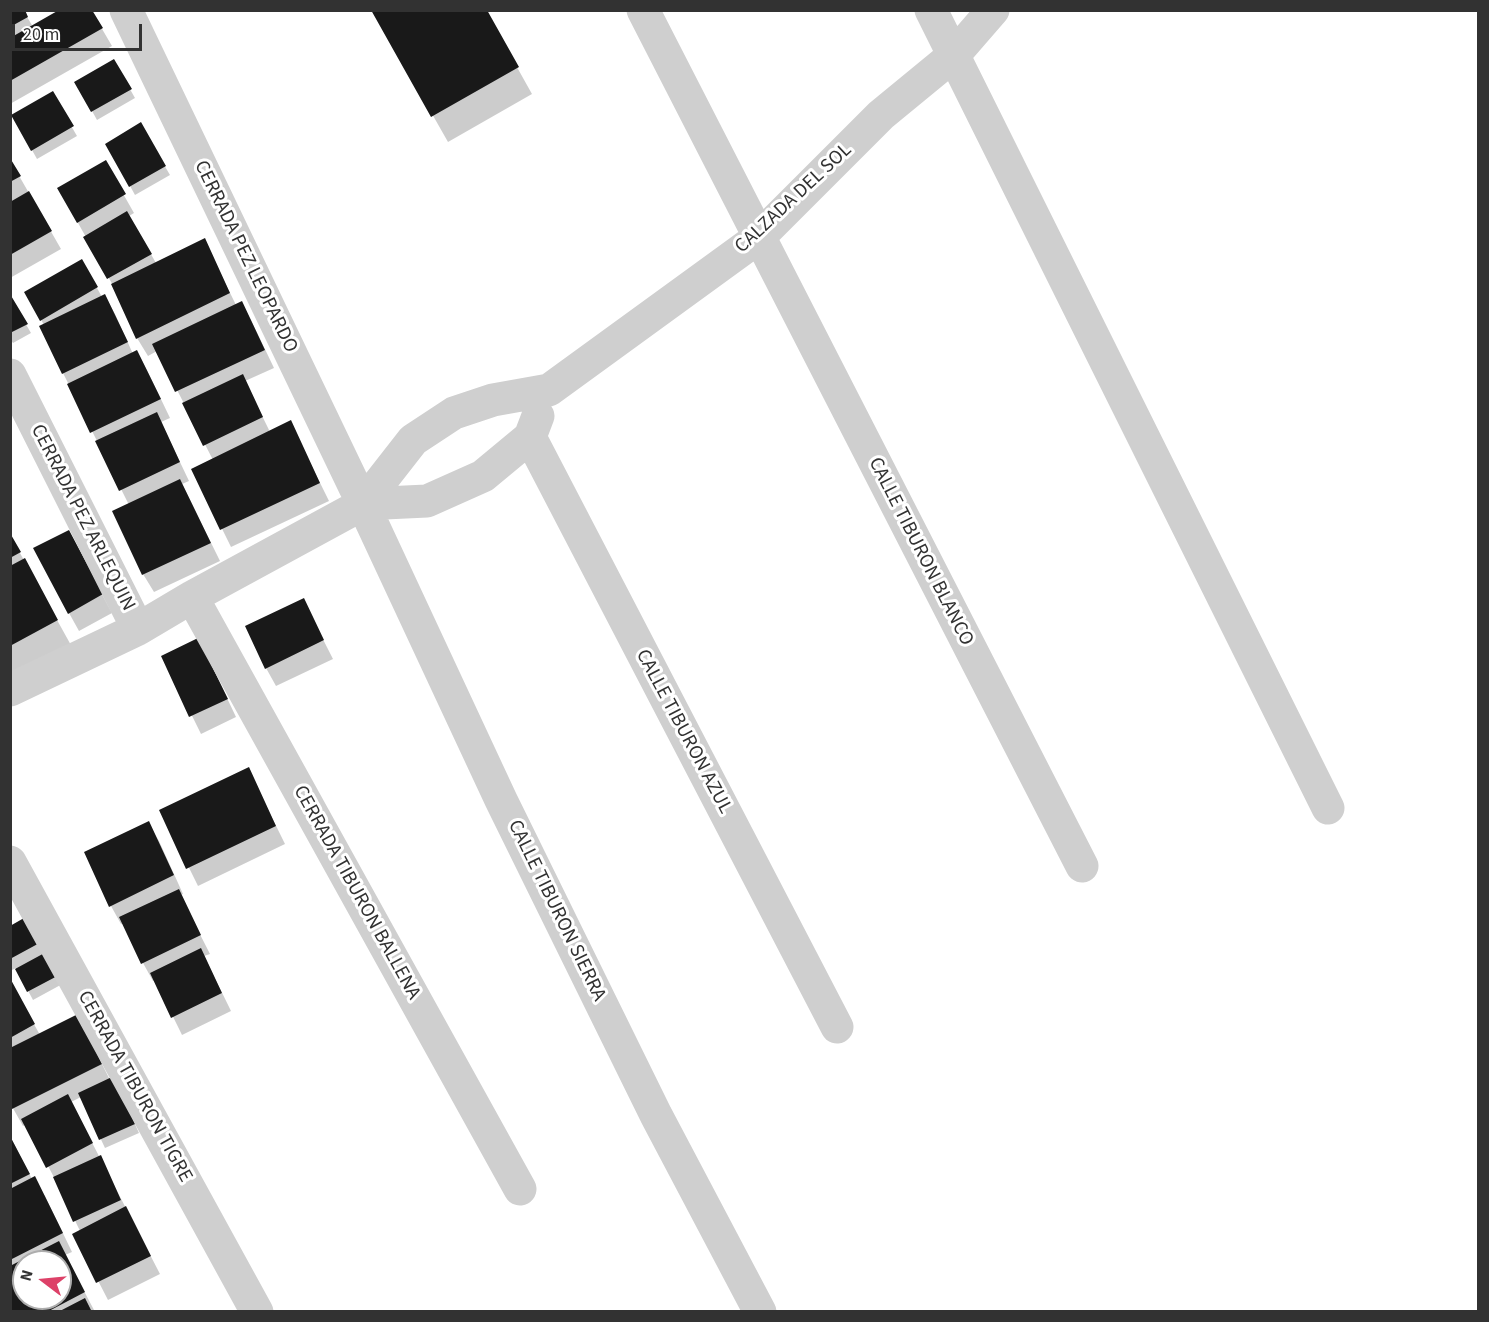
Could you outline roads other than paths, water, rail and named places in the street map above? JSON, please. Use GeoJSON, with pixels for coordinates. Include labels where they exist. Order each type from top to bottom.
{"type":"FeatureCollection","features":[{"type":"Feature","properties":{"kind":"street","name":"CERRADA PEZ LEOPARDO"},"geometry":{"type":"LineString","coordinates":[[126,10],[363,504]]}},
{"type":"Feature","properties":{"kind":"street","name":"CALLE TIBURON BLANCO"},"geometry":{"type":"LineString","coordinates":[[643,10],[1082,866]]}},
{"type":"Feature","properties":{"kind":"street"},"geometry":{"type":"LineString","coordinates":[[931,10],[1328,808]]}},
{"type":"Feature","properties":{"kind":"street","name":"CALZADA DEL SOL"},"geometry":{"type":"LineString","coordinates":[[549,390],[758,238],[881,116],[954,55],[993,10]]}},
{"type":"Feature","properties":{"kind":"street","name":"CERRADA PEZ ARLEQUIN"},"geometry":{"type":"LineString","coordinates":[[10,375],[138,629]]}},
{"type":"Feature","properties":{"kind":"street"},"geometry":{"type":"LineString","coordinates":[[10,690],[138,629],[363,504],[412,440],[454,413],[493,400],[549,390]]}},
{"type":"Feature","properties":{"kind":"street"},"geometry":{"type":"LineString","coordinates":[[363,504],[427,501],[483,476],[530,437],[549,390]]}},
{"type":"Feature","properties":{"kind":"street","name":"CALLE TIBURON AZUL"},"geometry":{"type":"LineString","coordinates":[[530,437],[837,1027]]}},
{"type":"Feature","properties":{"kind":"street","name":"CALLE TIBURON SIERRA"},"geometry":{"type":"LineString","coordinates":[[363,504],[501,800],[640,1084],[760,1311]]}},
{"type":"Feature","properties":{"kind":"street","name":"CERRADA TIBURON BALLENA"},"geometry":{"type":"LineString","coordinates":[[192,597],[520,1189]]}},
{"type":"Feature","properties":{"kind":"street","name":"CERRADA TIBURON TIGRE"},"geometry":{"type":"LineString","coordinates":[[10,862],[257,1311]]}}]}
